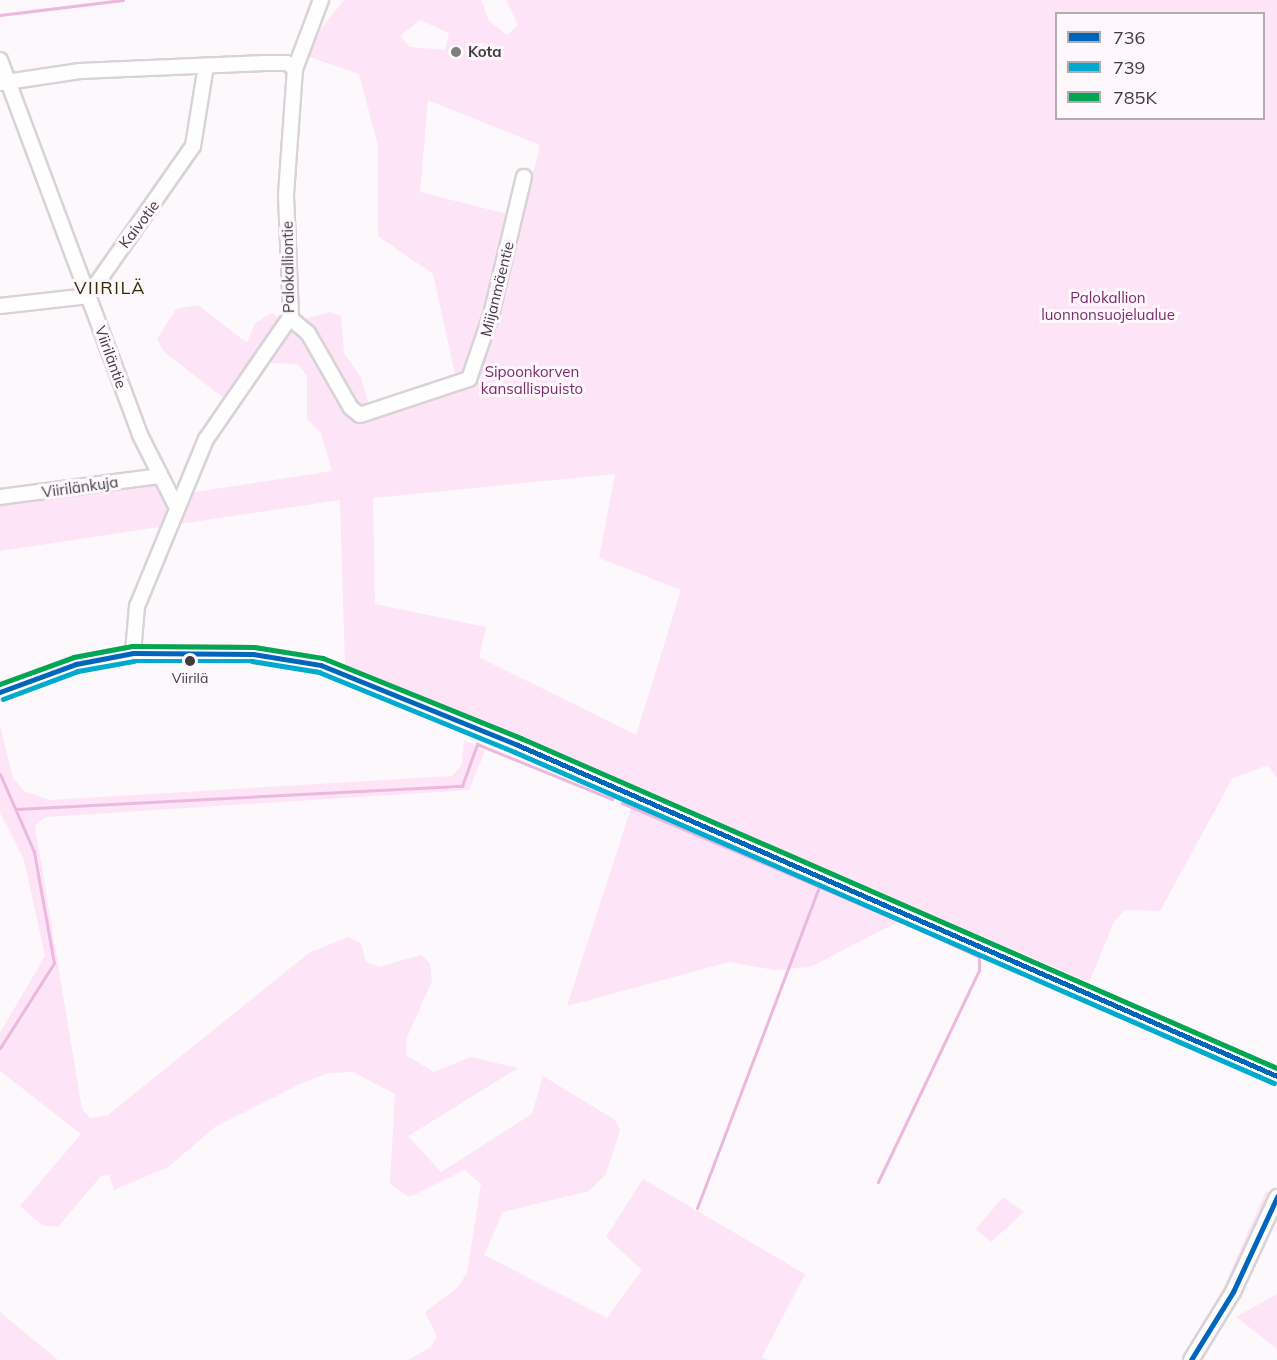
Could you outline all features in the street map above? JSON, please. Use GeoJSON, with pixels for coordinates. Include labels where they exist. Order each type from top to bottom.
{"type":"FeatureCollection","features":[{"type":"Feature","properties":{"kind":"street","name":"Palokalliontie"},"geometry":{"type":"LineString","coordinates":[[176,506],[210,431],[290,318],[286,196],[295,69],[321,0]]}},
{"type":"Feature","properties":{"kind":"street","name":"Viiriläntie"},"geometry":{"type":"LineString","coordinates":[[0,60],[4,82],[88,296],[160,476],[176,506]]}},
{"type":"Feature","properties":{"kind":"street"},"geometry":{"type":"LineString","coordinates":[[4,82],[35,74],[206,66],[287,63],[295,69]]}},
{"type":"Feature","properties":{"kind":"street","name":"Kaivotie"},"geometry":{"type":"LineString","coordinates":[[88,296],[193,146],[206,66]]}},
{"type":"Feature","properties":{"kind":"street","name":"Miijanmäentie"},"geometry":{"type":"LineString","coordinates":[[290,318],[308,333],[360,415],[469,379],[491,315],[524,177]]}},
{"type":"Feature","properties":{"kind":"street"},"geometry":{"type":"LineString","coordinates":[[0,306],[88,296]]}},
{"type":"Feature","properties":{"kind":"street","name":"Viirilänkuja"},"geometry":{"type":"LineString","coordinates":[[0,497],[160,476]]}},
{"type":"Feature","properties":{"kind":"street"},"geometry":{"type":"LineString","coordinates":[[133,653],[137,606],[176,506]]}},
{"type":"Feature","properties":{"kind":"street"},"geometry":{"type":"LineString","coordinates":[[0,692],[76,664],[133,653],[253,654],[334,670],[518,745],[1277,1076]]}},
{"type":"Feature","properties":{"kind":"street"},"geometry":{"type":"LineString","coordinates":[[1191,1360],[1233,1292],[1277,1197]]}},
{"type":"Feature","properties":{"kind":"green space"},"geometry":{"type":"Polygon","coordinates":[[[344,0],[481,0],[489,21],[507,35],[518,25],[506,0],[1277,0],[1277,778],[1268,765],[1232,779],[1160,911],[1125,910],[1114,922],[1089,982],[345,666],[340,500],[0,551],[0,497],[160,476],[176,506],[182,494],[332,471],[321,433],[307,419],[307,376],[298,364],[272,363],[262,356],[229,402],[164,352],[157,339],[176,309],[198,305],[247,343],[255,323],[272,313],[286,324],[330,312],[341,316],[344,353],[361,377],[368,402],[363,420],[459,392],[433,274],[378,236],[378,146],[359,74],[301,54],[344,0]],[[420,20],[400,36],[410,47],[445,50],[449,33],[420,20]],[[428,100],[420,192],[515,216],[494,305],[501,305],[540,145],[428,100]],[[615,474],[373,498],[375,604],[486,627],[479,657],[636,735],[681,590],[599,558],[615,474]]]}},
{"type":"Feature","properties":{"kind":"green space"},"geometry":{"type":"Polygon","coordinates":[[[0,725],[13,778],[24,791],[50,800],[452,776],[462,765],[464,740],[485,751],[469,790],[46,817],[35,826],[82,1109],[90,1118],[108,1115],[309,953],[348,937],[361,943],[366,962],[379,967],[421,955],[430,963],[432,981],[407,1037],[406,1055],[434,1072],[471,1057],[518,1068],[408,1136],[441,1172],[532,1114],[543,1076],[615,1120],[620,1130],[606,1174],[589,1191],[503,1212],[484,1255],[607,1318],[642,1270],[606,1237],[643,1179],[805,1274],[762,1357],[768,1360],[408,1360],[431,1347],[437,1337],[425,1312],[457,1288],[467,1273],[481,1184],[465,1170],[409,1197],[390,1184],[395,1094],[353,1072],[328,1073],[300,1084],[215,1127],[168,1167],[114,1190],[109,1175],[101,1176],[58,1227],[42,1225],[20,1206],[81,1134],[0,1071],[0,1033],[45,956],[24,860],[0,813],[0,725]]]}},
{"type":"Feature","properties":{"kind":"green space"},"geometry":{"type":"Polygon","coordinates":[[[631,808],[898,922],[810,967],[774,970],[729,962],[567,1006],[631,808]]]}},
{"type":"Feature","properties":{"kind":"green space"},"geometry":{"type":"Polygon","coordinates":[[[1266,1191],[1271,1194],[1213,1319],[1179,1360],[1207,1325],[1266,1191]]]}},
{"type":"Feature","properties":{"kind":"green space"},"geometry":{"type":"Polygon","coordinates":[[[1003,1197],[1024,1212],[991,1242],[976,1229],[1003,1197]]]}},
{"type":"Feature","properties":{"kind":"green space"},"geometry":{"type":"Polygon","coordinates":[[[1277,1294],[1277,1349],[1236,1317],[1277,1294]]]}},
{"type":"Feature","properties":{"kind":"green space"},"geometry":{"type":"Polygon","coordinates":[[[0,1312],[58,1360],[0,1360],[0,1312]]]}},
{"type":"Feature","properties":{"kind":"waterway"},"geometry":{"type":"LineString","coordinates":[[0,15],[123,0]]}},
{"type":"Feature","properties":{"kind":"waterway"},"geometry":{"type":"LineString","coordinates":[[17,809],[462,786],[477,744],[612,799]]}},
{"type":"Feature","properties":{"kind":"waterway"},"geometry":{"type":"LineString","coordinates":[[0,774],[34,852],[54,963],[0,1048]]}},
{"type":"Feature","properties":{"kind":"waterway"},"geometry":{"type":"LineString","coordinates":[[622,803],[902,922]]}},
{"type":"Feature","properties":{"kind":"waterway"},"geometry":{"type":"LineString","coordinates":[[697,1208],[819,886]]}},
{"type":"Feature","properties":{"kind":"waterway"},"geometry":{"type":"LineString","coordinates":[[878,1182],[979,970],[979,957],[910,925]]}},
{"type":"Feature","properties":{"kind":"transit line","name":"785K"},"geometry":{"type":"LineString","coordinates":[[0,684],[74,657],[132,646],[254,647],[323,658],[521,738],[1277,1068]]}},
{"type":"Feature","properties":{"kind":"transit line","name":"736"},"geometry":{"type":"LineString","coordinates":[[0,692],[76,664],[133,653],[253,654],[321,665],[518,745],[1277,1076]]}},
{"type":"Feature","properties":{"kind":"transit line","name":"739"},"geometry":{"type":"LineString","coordinates":[[3,699],[78,671],[134,661],[252,661],[319,672],[515,752],[1274,1083]]}},
{"type":"Feature","properties":{"kind":"transit line","name":"736"},"geometry":{"type":"LineString","coordinates":[[1191,1360],[1233,1292],[1277,1197]]}},
{"type":"Feature","properties":{"kind":"place","name":"Kota"},"geometry":{"type":"Point","coordinates":[456,52]}},
{"type":"Feature","properties":{"kind":"place","name":"Viirilä"},"geometry":{"type":"Point","coordinates":[190,661]}},
{"type":"Feature","properties":{"kind":"district","name":"VIIRILÄ"},"geometry":{"type":"Point","coordinates":[110,288]}},
{"type":"Feature","properties":{"kind":"park label","name":"Palokallion luonnonsuojelualue"},"geometry":{"type":"Point","coordinates":[1108,306]}},
{"type":"Feature","properties":{"kind":"park label","name":"Sipoonkorven kansallispuisto"},"geometry":{"type":"Point","coordinates":[532,380]}}]}
